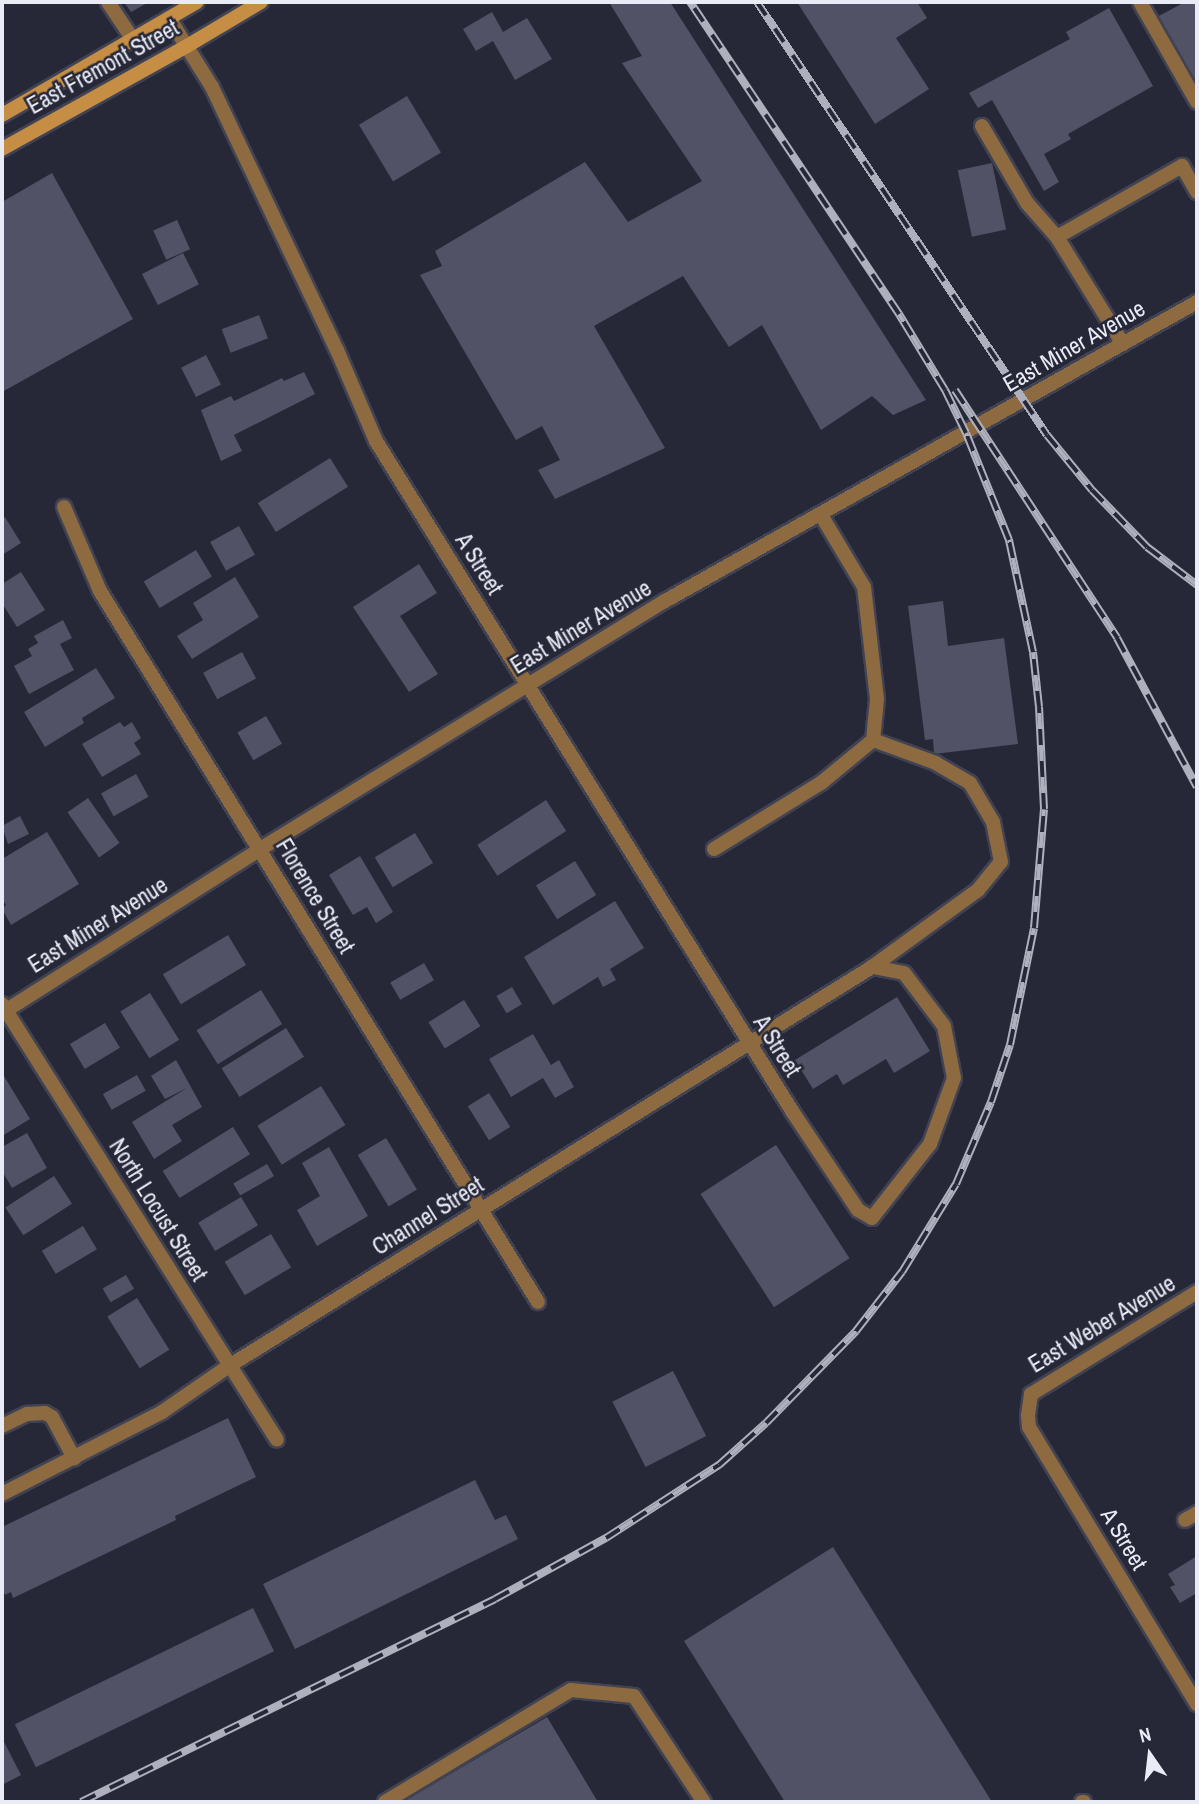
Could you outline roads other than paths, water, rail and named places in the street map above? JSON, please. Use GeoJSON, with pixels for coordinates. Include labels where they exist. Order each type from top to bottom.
{"type":"FeatureCollection","features":[{"type":"Feature","properties":{"kind":"main road","name":"East Fremont Street"},"geometry":{"type":"LineString","coordinates":[[2,115],[197,2]]}},
{"type":"Feature","properties":{"kind":"main road","name":"East Fremont Street"},"geometry":{"type":"LineString","coordinates":[[2,149],[261,2]]}},
{"type":"Feature","properties":{"kind":"street"},"geometry":{"type":"LineString","coordinates":[[108,2],[132,38]]}},
{"type":"Feature","properties":{"kind":"street"},"geometry":{"type":"LineString","coordinates":[[1140,2],[1197,102]]}},
{"type":"Feature","properties":{"kind":"street","name":"A Street"},"geometry":{"type":"LineString","coordinates":[[169,18],[218,100],[337,350],[376,441],[792,1111],[858,1210],[872,1217],[930,1144],[954,1077],[944,1027],[904,973],[872,967]]}},
{"type":"Feature","properties":{"kind":"street"},"geometry":{"type":"LineString","coordinates":[[982,126],[1027,203],[1056,237],[1123,344]]}},
{"type":"Feature","properties":{"kind":"street"},"geometry":{"type":"LineString","coordinates":[[1056,237],[1182,166],[1197,192]]}},
{"type":"Feature","properties":{"kind":"street","name":"East Miner Avenue"},"geometry":{"type":"LineString","coordinates":[[3,1009],[665,601],[1197,302]]}},
{"type":"Feature","properties":{"kind":"street","name":"Florence Street"},"geometry":{"type":"LineString","coordinates":[[64,507],[100,591],[538,1303]]}},
{"type":"Feature","properties":{"kind":"street"},"geometry":{"type":"LineString","coordinates":[[713,849],[821,783],[873,740],[877,699],[864,587],[821,515]]}},
{"type":"Feature","properties":{"kind":"street","name":"Channel Street"},"geometry":{"type":"LineString","coordinates":[[2,1494],[162,1412],[229,1366],[872,967],[978,890],[1001,862],[993,822],[970,783],[936,763],[873,740]]}},
{"type":"Feature","properties":{"kind":"street","name":"North Locust Street"},"geometry":{"type":"LineString","coordinates":[[3,1009],[277,1440]]}},
{"type":"Feature","properties":{"kind":"street","name":"East Weber Avenue"},"geometry":{"type":"LineString","coordinates":[[1031,1394],[1197,1292]]}},
{"type":"Feature","properties":{"kind":"street","name":"A Street"},"geometry":{"type":"LineString","coordinates":[[1031,1394],[1029,1427],[1197,1704]]}},
{"type":"Feature","properties":{"kind":"street"},"geometry":{"type":"LineString","coordinates":[[2,1426],[27,1414],[45,1413],[52,1417],[74,1458]]}},
{"type":"Feature","properties":{"kind":"street"},"geometry":{"type":"LineString","coordinates":[[385,1802],[572,1690],[634,1696],[704,1802]]}},
{"type":"Feature","properties":{"kind":"railway"},"geometry":{"type":"LineString","coordinates":[[81,1802],[495,1599],[606,1538],[719,1465],[766,1423],[856,1331],[902,1272],[956,1184],[991,1102],[1010,1045],[1034,928],[1044,809],[1039,707],[1033,652],[1009,540],[966,433],[945,390],[899,314],[690,2]]}},
{"type":"Feature","properties":{"kind":"railway"},"geometry":{"type":"LineString","coordinates":[[757,2],[1047,435],[1092,490],[1147,547],[1197,585]]}},
{"type":"Feature","properties":{"kind":"railway"},"geometry":{"type":"LineString","coordinates":[[955,390],[1117,638],[1197,787]]}}]}
